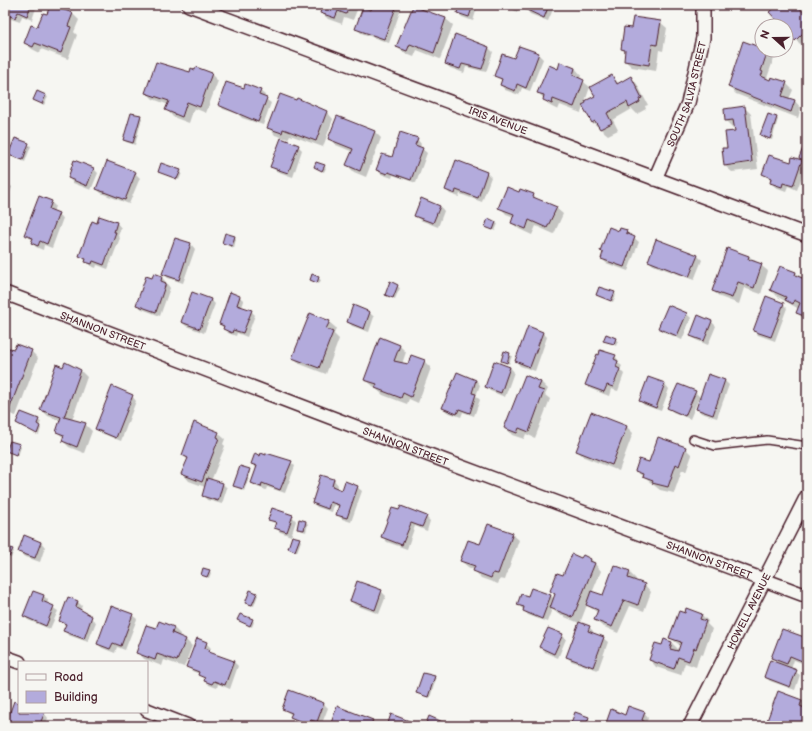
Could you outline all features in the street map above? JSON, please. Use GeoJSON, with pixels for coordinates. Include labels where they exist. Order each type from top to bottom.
{"type":"FeatureCollection","features":[{"type":"Feature","properties":{"kind":"street","name":"IRIS AVENUE"},"geometry":{"type":"LineString","coordinates":[[189,5],[807,235]]}},
{"type":"Feature","properties":{"kind":"street","name":"SOUTH SALVIA STREET"},"geometry":{"type":"LineString","coordinates":[[655,179],[688,103],[703,38],[703,5]]}},
{"type":"Feature","properties":{"kind":"street","name":"SHANNON STREET"},"geometry":{"type":"LineString","coordinates":[[5,293],[440,459],[807,596]]}},
{"type":"Feature","properties":{"kind":"street","name":"HOWELL AVENUE"},"geometry":{"type":"LineString","coordinates":[[690,726],[807,496]]}},
{"type":"Feature","properties":{"kind":"street"},"geometry":{"type":"LineString","coordinates":[[5,656],[18,662]]}},
{"type":"Feature","properties":{"kind":"street"},"geometry":{"type":"LineString","coordinates":[[148,710],[188,726]]}},
{"type":"Feature","properties":{"kind":"lane"},"geometry":{"type":"LineString","coordinates":[[693,439],[715,446],[767,440],[807,446]]}},
{"type":"Feature","properties":{"kind":"building"},"geometry":{"type":"Polygon","coordinates":[[[5,5],[31,5],[27,16],[18,12],[15,18],[5,14],[5,5]]]}},
{"type":"Feature","properties":{"kind":"building"},"geometry":{"type":"Polygon","coordinates":[[[50,5],[73,13],[68,26],[71,27],[61,53],[35,43],[33,47],[24,43],[31,25],[37,27],[43,13],[47,14],[50,5]]]}},
{"type":"Feature","properties":{"kind":"building"},"geometry":{"type":"Polygon","coordinates":[[[318,5],[350,5],[346,14],[338,11],[335,18],[320,13],[322,7],[318,5]]]}},
{"type":"Feature","properties":{"kind":"building"},"geometry":{"type":"Polygon","coordinates":[[[373,5],[397,5],[384,39],[355,29],[363,7],[371,10],[373,5]]]}},
{"type":"Feature","properties":{"kind":"building"},"geometry":{"type":"Polygon","coordinates":[[[459,5],[473,5],[469,17],[457,13],[459,5]]]}},
{"type":"Feature","properties":{"kind":"building"},"geometry":{"type":"Polygon","coordinates":[[[527,5],[549,5],[544,18],[525,9],[527,5]]]}},
{"type":"Feature","properties":{"kind":"building"},"geometry":{"type":"Polygon","coordinates":[[[774,5],[797,5],[807,16],[807,29],[795,41],[794,18],[775,18],[769,12],[775,7],[774,5]]]}},
{"type":"Feature","properties":{"kind":"building"},"geometry":{"type":"Polygon","coordinates":[[[413,6],[446,18],[434,53],[410,44],[407,51],[396,47],[413,6]]]}},
{"type":"Feature","properties":{"kind":"building"},"geometry":{"type":"Polygon","coordinates":[[[633,17],[661,21],[657,45],[652,44],[649,65],[624,61],[625,50],[621,49],[624,27],[631,28],[633,17]]]}},
{"type":"Feature","properties":{"kind":"building"},"geometry":{"type":"Polygon","coordinates":[[[455,34],[489,47],[482,69],[462,64],[460,69],[445,64],[455,34]]]}},
{"type":"Feature","properties":{"kind":"building"},"geometry":{"type":"Polygon","coordinates":[[[743,41],[754,45],[754,58],[765,58],[761,76],[770,80],[771,77],[787,82],[782,96],[795,100],[791,112],[728,87],[743,41]]]}},
{"type":"Feature","properties":{"kind":"building"},"geometry":{"type":"Polygon","coordinates":[[[519,46],[539,53],[526,88],[517,84],[515,91],[500,85],[502,79],[494,76],[502,54],[514,58],[519,46]]]}},
{"type":"Feature","properties":{"kind":"building"},"geometry":{"type":"Polygon","coordinates":[[[156,62],[190,72],[191,68],[195,70],[196,67],[212,73],[200,107],[187,102],[182,117],[165,110],[169,101],[145,93],[156,62]]]}},
{"type":"Feature","properties":{"kind":"building"},"geometry":{"type":"Polygon","coordinates":[[[560,62],[575,68],[573,75],[584,80],[574,107],[553,99],[552,104],[543,100],[544,95],[537,93],[549,65],[558,69],[560,62]]]}},
{"type":"Feature","properties":{"kind":"building"},"geometry":{"type":"Polygon","coordinates":[[[612,75],[617,84],[631,76],[642,98],[639,99],[640,102],[629,108],[627,102],[607,113],[612,123],[600,129],[595,121],[592,123],[582,105],[586,103],[585,101],[595,96],[590,87],[612,75]]]}},
{"type":"Feature","properties":{"kind":"building"},"geometry":{"type":"Polygon","coordinates":[[[226,82],[244,88],[245,84],[261,90],[259,95],[267,98],[258,122],[218,105],[226,82]]]}},
{"type":"Feature","properties":{"kind":"building"},"geometry":{"type":"Polygon","coordinates":[[[37,91],[46,95],[42,104],[33,100],[37,91]]]}},
{"type":"Feature","properties":{"kind":"building"},"geometry":{"type":"Polygon","coordinates":[[[280,94],[296,100],[297,98],[327,111],[316,141],[283,129],[282,133],[267,128],[280,94]]]}},
{"type":"Feature","properties":{"kind":"building"},"geometry":{"type":"Polygon","coordinates":[[[745,106],[752,162],[724,166],[722,148],[727,148],[725,132],[735,131],[733,120],[725,121],[724,109],[745,106]]]}},
{"type":"Feature","properties":{"kind":"building"},"geometry":{"type":"Polygon","coordinates":[[[131,113],[141,115],[133,143],[123,140],[131,113]]]}},
{"type":"Feature","properties":{"kind":"building"},"geometry":{"type":"Polygon","coordinates":[[[768,114],[777,117],[770,139],[760,135],[768,114]]]}},
{"type":"Feature","properties":{"kind":"building"},"geometry":{"type":"Polygon","coordinates":[[[337,116],[375,131],[360,171],[346,165],[353,149],[328,139],[337,116]]]}},
{"type":"Feature","properties":{"kind":"building"},"geometry":{"type":"Polygon","coordinates":[[[400,132],[418,138],[415,145],[423,148],[411,180],[388,172],[387,174],[376,170],[382,154],[392,157],[400,132]]]}},
{"type":"Feature","properties":{"kind":"building"},"geometry":{"type":"Polygon","coordinates":[[[15,138],[29,143],[23,160],[8,155],[15,138]]]}},
{"type":"Feature","properties":{"kind":"building"},"geometry":{"type":"Polygon","coordinates":[[[281,138],[299,145],[288,173],[270,167],[281,138]]]}},
{"type":"Feature","properties":{"kind":"building"},"geometry":{"type":"Polygon","coordinates":[[[807,140],[807,161],[799,158],[807,140]]]}},
{"type":"Feature","properties":{"kind":"building"},"geometry":{"type":"Polygon","coordinates":[[[769,155],[791,162],[792,157],[802,160],[793,186],[783,183],[782,187],[770,183],[771,178],[762,174],[769,155]]]}},
{"type":"Feature","properties":{"kind":"building"},"geometry":{"type":"Polygon","coordinates":[[[74,160],[94,168],[87,186],[68,178],[74,160]]]}},
{"type":"Feature","properties":{"kind":"building"},"geometry":{"type":"Polygon","coordinates":[[[456,160],[487,172],[478,198],[456,190],[455,194],[445,190],[456,160]]]}},
{"type":"Feature","properties":{"kind":"building"},"geometry":{"type":"Polygon","coordinates":[[[107,161],[136,172],[125,200],[96,189],[107,161]]]}},
{"type":"Feature","properties":{"kind":"building"},"geometry":{"type":"Polygon","coordinates":[[[316,162],[325,165],[322,171],[314,167],[316,162]]]}},
{"type":"Feature","properties":{"kind":"building"},"geometry":{"type":"Polygon","coordinates":[[[161,163],[181,170],[177,179],[158,172],[161,163]]]}},
{"type":"Feature","properties":{"kind":"building"},"geometry":{"type":"Polygon","coordinates":[[[507,187],[519,192],[520,189],[534,194],[533,197],[557,207],[547,228],[529,220],[526,229],[511,223],[514,214],[498,208],[507,187]]]}},
{"type":"Feature","properties":{"kind":"building"},"geometry":{"type":"Polygon","coordinates":[[[39,196],[52,201],[49,209],[59,213],[47,244],[40,241],[38,246],[31,243],[33,238],[24,235],[39,196]]]}},
{"type":"Feature","properties":{"kind":"building"},"geometry":{"type":"Polygon","coordinates":[[[421,198],[440,206],[433,223],[414,216],[421,198]]]}},
{"type":"Feature","properties":{"kind":"building"},"geometry":{"type":"Polygon","coordinates":[[[99,216],[117,222],[114,232],[116,232],[104,265],[93,261],[92,264],[85,262],[86,259],[79,256],[92,221],[97,223],[99,216]]]}},
{"type":"Feature","properties":{"kind":"building"},"geometry":{"type":"Polygon","coordinates":[[[488,218],[496,222],[493,230],[485,227],[488,218]]]}},
{"type":"Feature","properties":{"kind":"building"},"geometry":{"type":"Polygon","coordinates":[[[609,227],[619,231],[620,228],[627,230],[626,233],[635,237],[624,267],[601,259],[603,252],[600,251],[609,227]]]}},
{"type":"Feature","properties":{"kind":"building"},"geometry":{"type":"Polygon","coordinates":[[[225,233],[235,236],[232,246],[222,243],[225,233]]]}},
{"type":"Feature","properties":{"kind":"building"},"geometry":{"type":"Polygon","coordinates":[[[175,238],[191,243],[179,280],[162,274],[175,238]]]}},
{"type":"Feature","properties":{"kind":"building"},"geometry":{"type":"Polygon","coordinates":[[[656,239],[698,255],[689,277],[648,261],[656,239]]]}},
{"type":"Feature","properties":{"kind":"building"},"geometry":{"type":"Polygon","coordinates":[[[727,248],[749,256],[748,259],[762,264],[754,288],[738,282],[732,298],[712,291],[727,248]]]}},
{"type":"Feature","properties":{"kind":"building"},"geometry":{"type":"Polygon","coordinates":[[[780,266],[796,272],[795,275],[807,280],[807,317],[796,313],[800,303],[794,300],[793,304],[785,300],[786,297],[770,290],[780,266]]]}},
{"type":"Feature","properties":{"kind":"building"},"geometry":{"type":"Polygon","coordinates":[[[154,273],[162,276],[161,281],[166,283],[156,312],[136,305],[146,276],[152,278],[154,273]]]}},
{"type":"Feature","properties":{"kind":"building"},"geometry":{"type":"Polygon","coordinates":[[[312,274],[319,277],[317,283],[310,280],[312,274]]]}},
{"type":"Feature","properties":{"kind":"building"},"geometry":{"type":"Polygon","coordinates":[[[390,281],[398,285],[393,298],[385,295],[390,281]]]}},
{"type":"Feature","properties":{"kind":"building"},"geometry":{"type":"Polygon","coordinates":[[[599,287],[615,292],[611,301],[596,295],[599,287]]]}},
{"type":"Feature","properties":{"kind":"building"},"geometry":{"type":"Polygon","coordinates":[[[192,292],[211,299],[200,329],[181,322],[192,292]]]}},
{"type":"Feature","properties":{"kind":"building"},"geometry":{"type":"Polygon","coordinates":[[[230,292],[240,296],[237,305],[252,310],[243,333],[233,330],[232,333],[223,329],[224,326],[219,324],[230,292]]]}},
{"type":"Feature","properties":{"kind":"building"},"geometry":{"type":"Polygon","coordinates":[[[766,296],[784,303],[771,337],[753,331],[766,296]]]}},
{"type":"Feature","properties":{"kind":"building"},"geometry":{"type":"Polygon","coordinates":[[[353,305],[370,312],[364,329],[347,322],[353,305]]]}},
{"type":"Feature","properties":{"kind":"building"},"geometry":{"type":"Polygon","coordinates":[[[668,305],[687,313],[677,336],[658,328],[668,305]]]}},
{"type":"Feature","properties":{"kind":"building"},"geometry":{"type":"Polygon","coordinates":[[[310,313],[330,321],[326,329],[333,332],[319,368],[292,358],[310,313]]]}},
{"type":"Feature","properties":{"kind":"building"},"geometry":{"type":"Polygon","coordinates":[[[698,315],[712,321],[704,341],[690,336],[698,315]]]}},
{"type":"Feature","properties":{"kind":"building"},"geometry":{"type":"Polygon","coordinates":[[[528,326],[543,332],[530,367],[515,361],[528,326]]]}},
{"type":"Feature","properties":{"kind":"building"},"geometry":{"type":"Polygon","coordinates":[[[606,334],[616,338],[614,344],[603,341],[606,334]]]}},
{"type":"Feature","properties":{"kind":"building"},"geometry":{"type":"Polygon","coordinates":[[[380,337],[400,345],[394,361],[408,364],[411,355],[425,360],[411,397],[403,393],[401,398],[375,388],[377,384],[364,380],[380,337]]]}},
{"type":"Feature","properties":{"kind":"building"},"geometry":{"type":"Polygon","coordinates":[[[16,344],[32,350],[9,410],[5,408],[5,359],[9,348],[14,349],[16,344]]]}},
{"type":"Feature","properties":{"kind":"building"},"geometry":{"type":"Polygon","coordinates":[[[600,350],[616,355],[614,359],[618,361],[616,367],[620,369],[613,387],[607,385],[604,392],[585,385],[600,350]]]}},
{"type":"Feature","properties":{"kind":"building"},"geometry":{"type":"Polygon","coordinates":[[[504,351],[510,353],[507,363],[501,361],[504,351]]]}},
{"type":"Feature","properties":{"kind":"building"},"geometry":{"type":"Polygon","coordinates":[[[494,361],[510,367],[501,393],[485,387],[494,361]]]}},
{"type":"Feature","properties":{"kind":"building"},"geometry":{"type":"Polygon","coordinates":[[[65,362],[81,370],[64,417],[86,423],[77,447],[62,441],[64,435],[56,432],[61,417],[40,410],[56,364],[63,367],[65,362]]]}},
{"type":"Feature","properties":{"kind":"building"},"geometry":{"type":"Polygon","coordinates":[[[457,372],[476,380],[472,393],[476,394],[470,413],[459,409],[457,414],[442,408],[457,372]]]}},
{"type":"Feature","properties":{"kind":"building"},"geometry":{"type":"Polygon","coordinates":[[[708,374],[725,380],[713,415],[696,409],[708,374]]]}},
{"type":"Feature","properties":{"kind":"building"},"geometry":{"type":"Polygon","coordinates":[[[525,375],[541,382],[538,389],[544,391],[529,432],[519,428],[517,433],[504,428],[525,375]]]}},
{"type":"Feature","properties":{"kind":"building"},"geometry":{"type":"Polygon","coordinates":[[[648,377],[665,383],[656,408],[639,401],[648,377]]]}},
{"type":"Feature","properties":{"kind":"building"},"geometry":{"type":"Polygon","coordinates":[[[678,384],[696,391],[685,416],[667,408],[678,384]]]}},
{"type":"Feature","properties":{"kind":"building"},"geometry":{"type":"Polygon","coordinates":[[[112,386],[133,395],[116,438],[95,429],[112,386]]]}},
{"type":"Feature","properties":{"kind":"building"},"geometry":{"type":"Polygon","coordinates":[[[21,412],[39,419],[37,424],[40,426],[37,434],[16,423],[21,412]]]}},
{"type":"Feature","properties":{"kind":"building"},"geometry":{"type":"Polygon","coordinates":[[[591,412],[627,426],[612,465],[576,451],[591,412]]]}},
{"type":"Feature","properties":{"kind":"building"},"geometry":{"type":"Polygon","coordinates":[[[194,422],[219,432],[217,437],[219,438],[202,482],[181,474],[188,458],[182,455],[194,422]]]}},
{"type":"Feature","properties":{"kind":"building"},"geometry":{"type":"Polygon","coordinates":[[[658,437],[686,447],[679,466],[676,464],[668,487],[652,483],[653,481],[642,477],[643,474],[635,471],[639,459],[649,462],[658,437]]]}},
{"type":"Feature","properties":{"kind":"building"},"geometry":{"type":"Polygon","coordinates":[[[10,441],[20,444],[16,455],[6,451],[10,441]]]}},
{"type":"Feature","properties":{"kind":"building"},"geometry":{"type":"Polygon","coordinates":[[[255,453],[260,456],[261,453],[266,455],[266,453],[292,461],[280,490],[262,483],[261,487],[251,483],[257,466],[251,464],[255,453]]]}},
{"type":"Feature","properties":{"kind":"building"},"geometry":{"type":"Polygon","coordinates":[[[240,466],[250,469],[243,489],[233,486],[240,466]]]}},
{"type":"Feature","properties":{"kind":"building"},"geometry":{"type":"Polygon","coordinates":[[[321,475],[334,479],[332,486],[342,490],[345,481],[358,486],[347,518],[336,515],[339,505],[330,502],[328,509],[312,503],[321,475]]]}},
{"type":"Feature","properties":{"kind":"building"},"geometry":{"type":"Polygon","coordinates":[[[207,478],[223,483],[218,501],[202,496],[207,478]]]}},
{"type":"Feature","properties":{"kind":"building"},"geometry":{"type":"Polygon","coordinates":[[[401,506],[427,516],[422,527],[411,523],[402,545],[381,537],[392,508],[399,510],[401,506]]]}},
{"type":"Feature","properties":{"kind":"building"},"geometry":{"type":"Polygon","coordinates":[[[272,508],[293,515],[287,532],[274,528],[276,522],[268,520],[272,508]]]}},
{"type":"Feature","properties":{"kind":"building"},"geometry":{"type":"Polygon","coordinates":[[[299,519],[306,521],[304,530],[297,529],[299,519]]]}},
{"type":"Feature","properties":{"kind":"building"},"geometry":{"type":"Polygon","coordinates":[[[488,524],[513,533],[498,574],[493,573],[491,578],[473,571],[475,566],[460,561],[468,540],[480,544],[488,524]]]}},
{"type":"Feature","properties":{"kind":"building"},"geometry":{"type":"Polygon","coordinates":[[[24,535],[41,542],[35,558],[18,552],[24,535]]]}},
{"type":"Feature","properties":{"kind":"building"},"geometry":{"type":"Polygon","coordinates":[[[292,536],[300,538],[295,551],[288,548],[292,536]]]}},
{"type":"Feature","properties":{"kind":"building"},"geometry":{"type":"Polygon","coordinates":[[[6,546],[13,549],[9,557],[5,556],[6,546]]]}},
{"type":"Feature","properties":{"kind":"building"},"geometry":{"type":"Polygon","coordinates":[[[572,554],[581,558],[583,555],[595,563],[573,617],[550,608],[555,594],[550,591],[557,573],[563,575],[572,554]]]}},
{"type":"Feature","properties":{"kind":"building"},"geometry":{"type":"Polygon","coordinates":[[[614,565],[630,571],[628,578],[645,584],[638,605],[624,600],[612,627],[594,620],[598,610],[586,605],[591,591],[603,595],[614,565]]]}},
{"type":"Feature","properties":{"kind":"building"},"geometry":{"type":"Polygon","coordinates":[[[203,568],[210,570],[207,577],[201,575],[203,568]]]}},
{"type":"Feature","properties":{"kind":"building"},"geometry":{"type":"Polygon","coordinates":[[[357,581],[382,590],[375,610],[350,601],[357,581]]]}},
{"type":"Feature","properties":{"kind":"building"},"geometry":{"type":"Polygon","coordinates":[[[531,588],[551,595],[542,619],[523,611],[524,607],[517,605],[521,594],[528,596],[531,588]]]}},
{"type":"Feature","properties":{"kind":"building"},"geometry":{"type":"Polygon","coordinates":[[[250,590],[257,593],[252,605],[245,603],[250,590]]]}},
{"type":"Feature","properties":{"kind":"building"},"geometry":{"type":"Polygon","coordinates":[[[33,591],[44,595],[42,601],[54,606],[46,626],[23,616],[33,591]]]}},
{"type":"Feature","properties":{"kind":"building"},"geometry":{"type":"Polygon","coordinates":[[[68,597],[78,601],[76,607],[92,616],[84,639],[63,631],[66,624],[59,621],[68,597]]]}},
{"type":"Feature","properties":{"kind":"building"},"geometry":{"type":"Polygon","coordinates":[[[111,606],[133,614],[121,646],[113,643],[110,649],[97,644],[111,606]]]}},
{"type":"Feature","properties":{"kind":"building"},"geometry":{"type":"Polygon","coordinates":[[[686,608],[702,614],[700,619],[706,621],[696,649],[694,648],[689,661],[678,657],[674,669],[649,660],[655,643],[662,645],[664,639],[672,642],[670,649],[678,651],[681,642],[669,638],[679,611],[685,613],[686,608]]]}},
{"type":"Feature","properties":{"kind":"building"},"geometry":{"type":"Polygon","coordinates":[[[240,614],[253,619],[250,626],[237,620],[240,614]]]}},
{"type":"Feature","properties":{"kind":"building"},"geometry":{"type":"Polygon","coordinates":[[[159,621],[174,627],[172,633],[186,639],[177,661],[157,654],[155,660],[136,653],[146,625],[156,628],[159,621]]]}},
{"type":"Feature","properties":{"kind":"building"},"geometry":{"type":"Polygon","coordinates":[[[579,622],[590,626],[588,631],[604,637],[593,667],[566,657],[579,622]]]}},
{"type":"Feature","properties":{"kind":"building"},"geometry":{"type":"Polygon","coordinates":[[[548,628],[563,634],[554,654],[539,647],[548,628]]]}},
{"type":"Feature","properties":{"kind":"building"},"geometry":{"type":"Polygon","coordinates":[[[782,629],[807,638],[807,663],[790,656],[787,664],[771,658],[782,629]]]}},
{"type":"Feature","properties":{"kind":"building"},"geometry":{"type":"Polygon","coordinates":[[[197,638],[207,642],[205,648],[210,650],[209,652],[234,661],[225,685],[214,681],[212,684],[204,681],[205,678],[198,675],[199,672],[186,667],[197,638]]]}},
{"type":"Feature","properties":{"kind":"building"},"geometry":{"type":"Polygon","coordinates":[[[770,660],[797,670],[790,687],[764,677],[770,660]]]}},
{"type":"Feature","properties":{"kind":"building"},"geometry":{"type":"Polygon","coordinates":[[[423,673],[435,676],[428,697],[416,693],[423,673]]]}},
{"type":"Feature","properties":{"kind":"building"},"geometry":{"type":"Polygon","coordinates":[[[289,690],[324,703],[317,722],[311,720],[309,725],[290,717],[292,713],[282,709],[289,690]]]}},
{"type":"Feature","properties":{"kind":"building"},"geometry":{"type":"Polygon","coordinates":[[[778,691],[802,700],[800,706],[807,709],[807,726],[765,726],[778,691]]]}},
{"type":"Feature","properties":{"kind":"building"},"geometry":{"type":"Polygon","coordinates":[[[14,701],[18,703],[18,713],[45,713],[39,726],[5,726],[14,701]]]}},
{"type":"Feature","properties":{"kind":"building"},"geometry":{"type":"Polygon","coordinates":[[[337,706],[373,720],[370,726],[330,726],[337,706]]]}},
{"type":"Feature","properties":{"kind":"building"},"geometry":{"type":"Polygon","coordinates":[[[628,706],[645,712],[642,720],[645,722],[644,726],[605,726],[611,709],[625,715],[628,706]]]}},
{"type":"Feature","properties":{"kind":"building"},"geometry":{"type":"Polygon","coordinates":[[[575,712],[589,717],[586,726],[570,726],[575,712]]]}},
{"type":"Feature","properties":{"kind":"building"},"geometry":{"type":"Polygon","coordinates":[[[391,714],[412,722],[411,726],[387,726],[391,714]]]}},
{"type":"Feature","properties":{"kind":"building"},"geometry":{"type":"Polygon","coordinates":[[[429,716],[445,723],[444,726],[425,726],[429,716]]]}}]}
